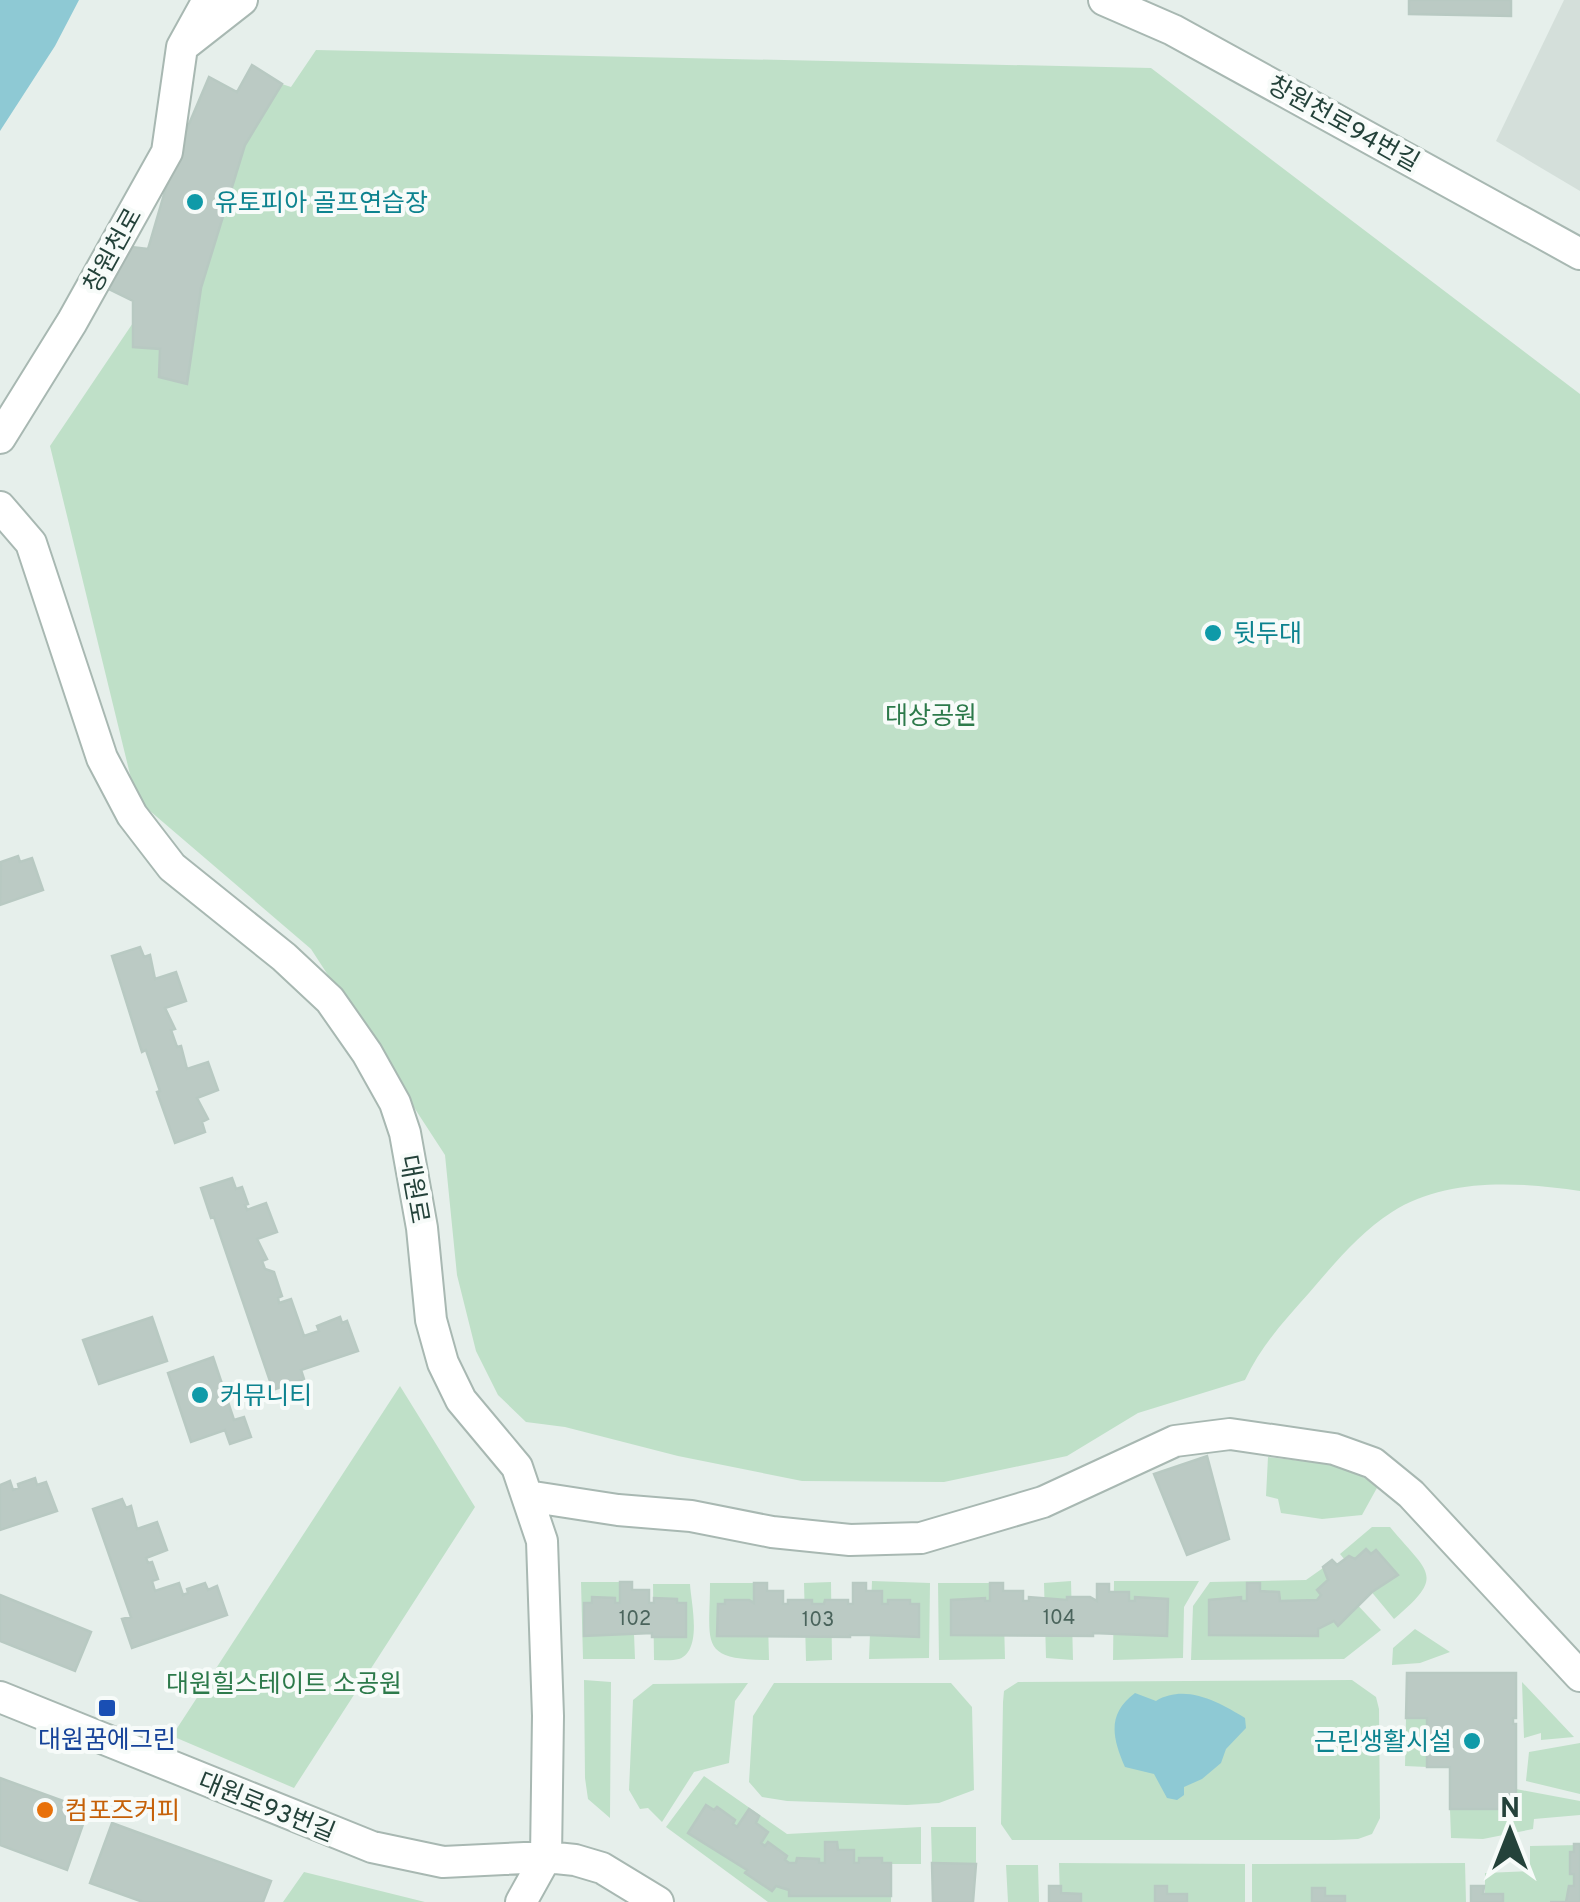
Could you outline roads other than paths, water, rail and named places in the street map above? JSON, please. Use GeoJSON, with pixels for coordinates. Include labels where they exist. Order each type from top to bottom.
{"type":"FeatureCollection","features":[{"type":"Feature","properties":{"kind":"street"},"geometry":{"type":"LineString","coordinates":[[182,46],[208,0]]}},
{"type":"Feature","properties":{"kind":"street"},"geometry":{"type":"LineString","coordinates":[[182,46],[242,0]]}},
{"type":"Feature","properties":{"kind":"street","name":"창원천로94번길"},"geometry":{"type":"LineString","coordinates":[[1104,0],[1173,30],[1580,254]]}},
{"type":"Feature","properties":{"kind":"street","name":"창원천로"},"geometry":{"type":"LineString","coordinates":[[0,438],[72,322],[166,152],[182,46]]}},
{"type":"Feature","properties":{"kind":"street","name":"대원로"},"geometry":{"type":"LineString","coordinates":[[0,507],[31,543],[102,758],[132,814],[172,866],[284,957],[330,1000],[381,1076],[405,1134],[422,1228],[431,1320],[443,1363],[461,1400],[517,1467],[542,1541],[546,1562],[546,1857]]}},
{"type":"Feature","properties":{"kind":"street"},"geometry":{"type":"LineString","coordinates":[[527,1496],[691,1516],[772,1532],[850,1540],[922,1538],[1043,1502],[1175,1441],[1230,1434],[1334,1448],[1373,1463],[1411,1494],[1580,1676]]}},
{"type":"Feature","properties":{"kind":"street","name":"대원로93번길"},"geometry":{"type":"LineString","coordinates":[[0,1697],[372,1847],[442,1862],[546,1857]]}},
{"type":"Feature","properties":{"kind":"street"},"geometry":{"type":"LineString","coordinates":[[521,1902],[546,1857],[602,1868],[658,1902]]}},
{"type":"Feature","properties":{"kind":"water"},"geometry":{"type":"Polygon","coordinates":[[[0,0],[79,0],[55,46],[0,131],[0,0]]]}},
{"type":"Feature","properties":{"kind":"water"},"geometry":{"type":"Polygon","coordinates":[[[1135,1693],[1156,1701],[1179,1694],[1202,1697],[1245,1718],[1246,1728],[1226,1749],[1221,1763],[1202,1779],[1184,1787],[1184,1795],[1177,1800],[1167,1798],[1154,1774],[1125,1767],[1117,1746],[1116,1718],[1135,1693]]]}},
{"type":"Feature","properties":{"kind":"place","name":"유토피아 골프연습장"},"geometry":{"type":"Point","coordinates":[195,202]}},
{"type":"Feature","properties":{"kind":"place","name":"뒷두대"},"geometry":{"type":"Point","coordinates":[1213,633]}},
{"type":"Feature","properties":{"kind":"place","name":"커뮤니티"},"geometry":{"type":"Point","coordinates":[200,1395]}},
{"type":"Feature","properties":{"kind":"place","name":"대원꿈에그린"},"geometry":{"type":"Point","coordinates":[107,1708]}},
{"type":"Feature","properties":{"kind":"place","name":"근린생활시설"},"geometry":{"type":"Point","coordinates":[1472,1741]}},
{"type":"Feature","properties":{"kind":"place","name":"컴포즈커피"},"geometry":{"type":"Point","coordinates":[45,1810]}},
{"type":"Feature","properties":{"kind":"park label","name":"대상공원"},"geometry":{"type":"Point","coordinates":[931,715]}},
{"type":"Feature","properties":{"kind":"park label","name":"대원힐스테이트 소공원"},"geometry":{"type":"Point","coordinates":[284,1683]}}]}
